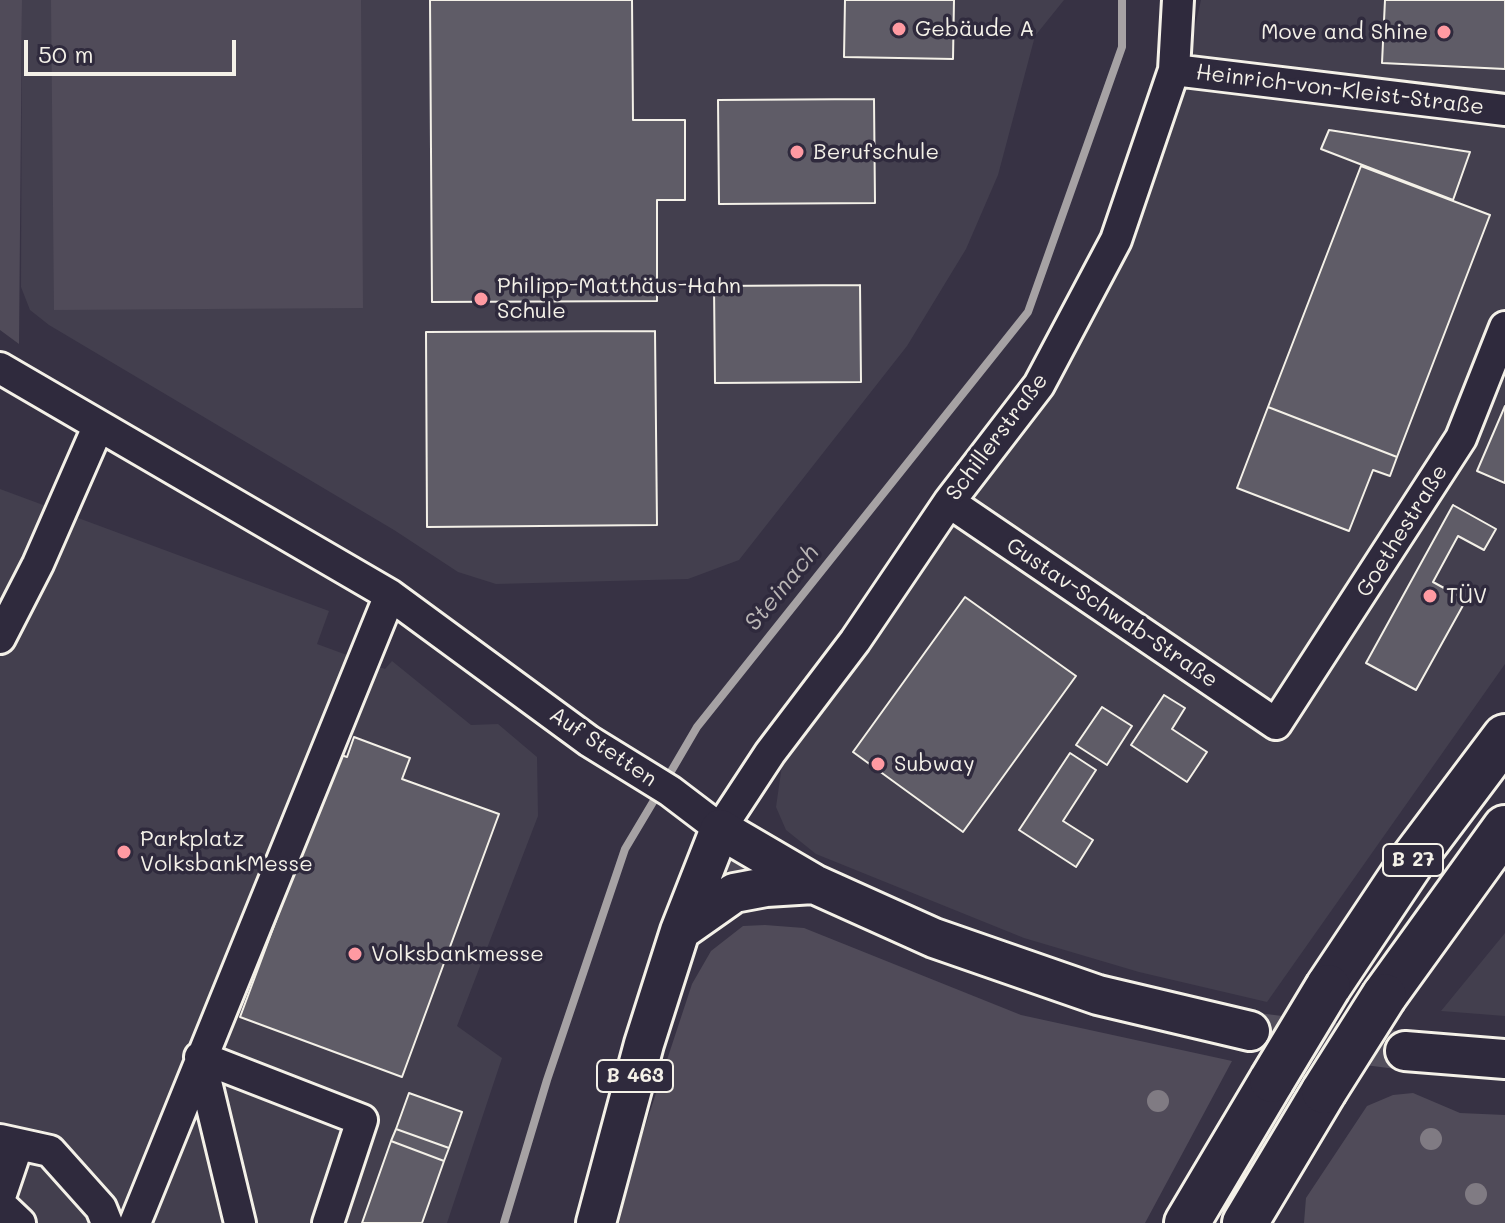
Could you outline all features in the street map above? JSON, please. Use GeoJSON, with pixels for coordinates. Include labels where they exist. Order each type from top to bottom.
{"type":"FeatureCollection","features":[{"type":"Feature","properties":{"kind":"highway","name":"B 27"},"geometry":{"type":"LineString","coordinates":[[1187,1223],[1328,987],[1414,858],[1505,737]]}},
{"type":"Feature","properties":{"kind":"highway","name":"B 27"},"geometry":{"type":"LineString","coordinates":[[1245,1223],[1384,996],[1505,828]]}},
{"type":"Feature","properties":{"kind":"highway"},"geometry":{"type":"LineString","coordinates":[[1275,1223],[1282,1159]]}},
{"type":"Feature","properties":{"kind":"main road","name":"Auf Stetten"},"geometry":{"type":"LineString","coordinates":[[720,829],[814,884],[934,938],[1066,985],[1176,1016],[1250,1031]]}},
{"type":"Feature","properties":{"kind":"main road","name":"B 463"},"geometry":{"type":"LineString","coordinates":[[596,1223],[644,1044],[680,931],[720,829]]}},
{"type":"Feature","properties":{"kind":"main road"},"geometry":{"type":"LineString","coordinates":[[680,931],[734,893],[814,884]]}},
{"type":"Feature","properties":{"kind":"main road"},"geometry":{"type":"LineString","coordinates":[[1405,1051],[1505,1059]]}},
{"type":"Feature","properties":{"kind":"street","name":"Schillerstraße"},"geometry":{"type":"LineString","coordinates":[[720,829],[770,753],[855,641],[949,502],[1039,385],[1109,253],[1174,70],[1178,0]]}},
{"type":"Feature","properties":{"kind":"street","name":"Heinrich-von-Kleist-Straße"},"geometry":{"type":"LineString","coordinates":[[1174,70],[1505,110]]}},
{"type":"Feature","properties":{"kind":"street","name":"Goethestraße"},"geometry":{"type":"LineString","coordinates":[[1276,724],[1461,438],[1505,327]]}},
{"type":"Feature","properties":{"kind":"street","name":"Auf Stetten"},"geometry":{"type":"LineString","coordinates":[[0,368],[390,595],[616,760],[670,791],[720,829]]}},
{"type":"Feature","properties":{"kind":"street"},"geometry":{"type":"LineString","coordinates":[[0,638],[38,564],[98,427]]}},
{"type":"Feature","properties":{"kind":"street","name":"Gustav-Schwab-Straße"},"geometry":{"type":"LineString","coordinates":[[949,502],[1276,724]]}},
{"type":"Feature","properties":{"kind":"street"},"geometry":{"type":"LineString","coordinates":[[135,1223],[390,595]]}},
{"type":"Feature","properties":{"kind":"street"},"geometry":{"type":"LineString","coordinates":[[200,1057],[240,1223]]}},
{"type":"Feature","properties":{"kind":"street"},"geometry":{"type":"LineString","coordinates":[[200,1057],[362,1120],[328,1223]]}},
{"type":"Feature","properties":{"kind":"street"},"geometry":{"type":"LineString","coordinates":[[0,1197],[8,1143],[50,1151],[101,1208],[107,1223]]}},
{"type":"Feature","properties":{"kind":"street"},"geometry":{"type":"LineString","coordinates":[[0,1204],[20,1223]]}},
{"type":"Feature","properties":{"kind":"shaded area"},"geometry":{"type":"Polygon","coordinates":[[[0,0],[22,0],[19,344],[0,330],[0,0]]]}},
{"type":"Feature","properties":{"kind":"shaded area","name":"Philipp-Matthäus-Hahn Schule"},"geometry":{"type":"Polygon","coordinates":[[[22,0],[1064,0],[1035,36],[998,175],[966,249],[907,346],[739,560],[688,579],[496,584],[458,572],[394,530],[49,325],[30,310],[21,287],[22,0]]]}},
{"type":"Feature","properties":{"kind":"shaded area"},"geometry":{"type":"Polygon","coordinates":[[[51,0],[361,0],[363,308],[54,310],[51,0]]]}},
{"type":"Feature","properties":{"kind":"shaded area"},"geometry":{"type":"Polygon","coordinates":[[[1201,0],[1505,0],[1505,664],[1267,1002],[1139,972],[1024,938],[816,854],[786,830],[776,807],[782,765],[929,556],[1029,423],[1095,314],[1135,240],[1178,102],[1201,0]]]}},
{"type":"Feature","properties":{"kind":"shaded area"},"geometry":{"type":"Polygon","coordinates":[[[0,489],[329,611],[317,644],[385,669],[392,661],[471,725],[498,724],[537,757],[538,816],[457,1026],[502,1058],[447,1223],[0,1223],[0,489]]]}},
{"type":"Feature","properties":{"kind":"shaded area"},"geometry":{"type":"Polygon","coordinates":[[[731,850],[765,871],[715,887],[731,850]]]}},
{"type":"Feature","properties":{"kind":"shaded area"},"geometry":{"type":"Polygon","coordinates":[[[743,926],[804,928],[1021,1015],[1232,1061],[1145,1223],[619,1223],[635,1157],[692,984],[711,951],[743,926]]]}},
{"type":"Feature","properties":{"kind":"shaded area"},"geometry":{"type":"Polygon","coordinates":[[[1505,933],[1505,1016],[1441,1011],[1505,933]]]}},
{"type":"Feature","properties":{"kind":"shaded area"},"geometry":{"type":"Polygon","coordinates":[[[1413,1093],[1460,1113],[1505,1115],[1505,1223],[1304,1223],[1306,1198],[1367,1106],[1393,1095],[1413,1093]]]}},
{"type":"Feature","properties":{"kind":"building"},"geometry":{"type":"Polygon","coordinates":[[[430,0],[632,0],[633,120],[685,120],[685,200],[657,200],[657,301],[432,302],[430,0]]]}},
{"type":"Feature","properties":{"kind":"building","name":"Gebäude A"},"geometry":{"type":"Polygon","coordinates":[[[845,0],[954,0],[953,59],[844,57],[845,0]]]}},
{"type":"Feature","properties":{"kind":"building","name":"Move and Shine"},"geometry":{"type":"Polygon","coordinates":[[[1385,0],[1505,0],[1505,69],[1382,63],[1385,0]]]}},
{"type":"Feature","properties":{"kind":"building","name":"Berufschule"},"geometry":{"type":"Polygon","coordinates":[[[874,99],[875,203],[719,204],[718,100],[874,99]]]}},
{"type":"Feature","properties":{"kind":"building"},"geometry":{"type":"Polygon","coordinates":[[[1329,130],[1470,152],[1453,200],[1321,149],[1329,130]]]}},
{"type":"Feature","properties":{"kind":"building"},"geometry":{"type":"Polygon","coordinates":[[[1361,166],[1490,215],[1397,457],[1268,407],[1361,166]]]}},
{"type":"Feature","properties":{"kind":"building"},"geometry":{"type":"Polygon","coordinates":[[[860,285],[861,382],[715,383],[714,286],[860,285]]]}},
{"type":"Feature","properties":{"kind":"building"},"geometry":{"type":"Polygon","coordinates":[[[655,331],[657,525],[427,527],[426,332],[655,331]]]}},
{"type":"Feature","properties":{"kind":"building"},"geometry":{"type":"Polygon","coordinates":[[[1505,406],[1505,483],[1477,471],[1505,406]]]}},
{"type":"Feature","properties":{"kind":"building"},"geometry":{"type":"Polygon","coordinates":[[[1268,407],[1397,457],[1390,476],[1373,470],[1349,531],[1237,488],[1268,407]]]}},
{"type":"Feature","properties":{"kind":"building","name":"TÜV"},"geometry":{"type":"Polygon","coordinates":[[[1453,505],[1496,529],[1484,550],[1458,536],[1433,582],[1466,600],[1416,690],[1366,663],[1453,505]]]}},
{"type":"Feature","properties":{"kind":"building"},"geometry":{"type":"Polygon","coordinates":[[[965,597],[1076,676],[963,832],[853,752],[965,597]]]}},
{"type":"Feature","properties":{"kind":"building"},"geometry":{"type":"Polygon","coordinates":[[[1164,695],[1185,708],[1172,729],[1207,752],[1187,782],[1131,745],[1164,695]]]}},
{"type":"Feature","properties":{"kind":"building"},"geometry":{"type":"Polygon","coordinates":[[[1102,707],[1132,726],[1107,765],[1076,745],[1102,707]]]}},
{"type":"Feature","properties":{"kind":"building","name":"Volksbankmesse"},"geometry":{"type":"Polygon","coordinates":[[[354,737],[410,758],[402,779],[499,814],[402,1077],[240,1017],[338,754],[347,757],[354,737]]]}},
{"type":"Feature","properties":{"kind":"building"},"geometry":{"type":"Polygon","coordinates":[[[1070,753],[1096,770],[1063,821],[1093,840],[1076,867],[1019,830],[1070,753]]]}},
{"type":"Feature","properties":{"kind":"building"},"geometry":{"type":"Polygon","coordinates":[[[409,1093],[462,1112],[449,1148],[396,1129],[409,1093]]]}},
{"type":"Feature","properties":{"kind":"building"},"geometry":{"type":"Polygon","coordinates":[[[396,1129],[449,1148],[444,1161],[391,1141],[396,1129]]]}},
{"type":"Feature","properties":{"kind":"building"},"geometry":{"type":"Polygon","coordinates":[[[391,1141],[444,1161],[422,1223],[362,1223],[391,1141]]]}},
{"type":"Feature","properties":{"kind":"waterway","name":"Steinach"},"geometry":{"type":"LineString","coordinates":[[666,780],[697,727],[1028,312],[1122,47],[1122,0]]}},
{"type":"Feature","properties":{"kind":"waterway","name":"Steinach"},"geometry":{"type":"LineString","coordinates":[[504,1223],[547,1080],[625,849],[659,792]]}},
{"type":"Feature","properties":{"kind":"tunnel"},"geometry":{"type":"LineString","coordinates":[[1250,1031],[1405,1051]]}},
{"type":"Feature","properties":{"kind":"place","name":"Gebäude A"},"geometry":{"type":"Point","coordinates":[899,29]}},
{"type":"Feature","properties":{"kind":"place","name":"Move and Shine"},"geometry":{"type":"Point","coordinates":[1444,32]}},
{"type":"Feature","properties":{"kind":"place","name":"Berufschule"},"geometry":{"type":"Point","coordinates":[797,152]}},
{"type":"Feature","properties":{"kind":"place","name":"Philipp-Matthäus-Hahn Schule"},"geometry":{"type":"Point","coordinates":[481,299]}},
{"type":"Feature","properties":{"kind":"place","name":"TÜV"},"geometry":{"type":"Point","coordinates":[1430,596]}},
{"type":"Feature","properties":{"kind":"place","name":"Subway"},"geometry":{"type":"Point","coordinates":[878,764]}},
{"type":"Feature","properties":{"kind":"place","name":"Parkplatz VolksbankMesse"},"geometry":{"type":"Point","coordinates":[124,852]}},
{"type":"Feature","properties":{"kind":"place","name":"Volksbankmesse"},"geometry":{"type":"Point","coordinates":[355,954]}}]}
